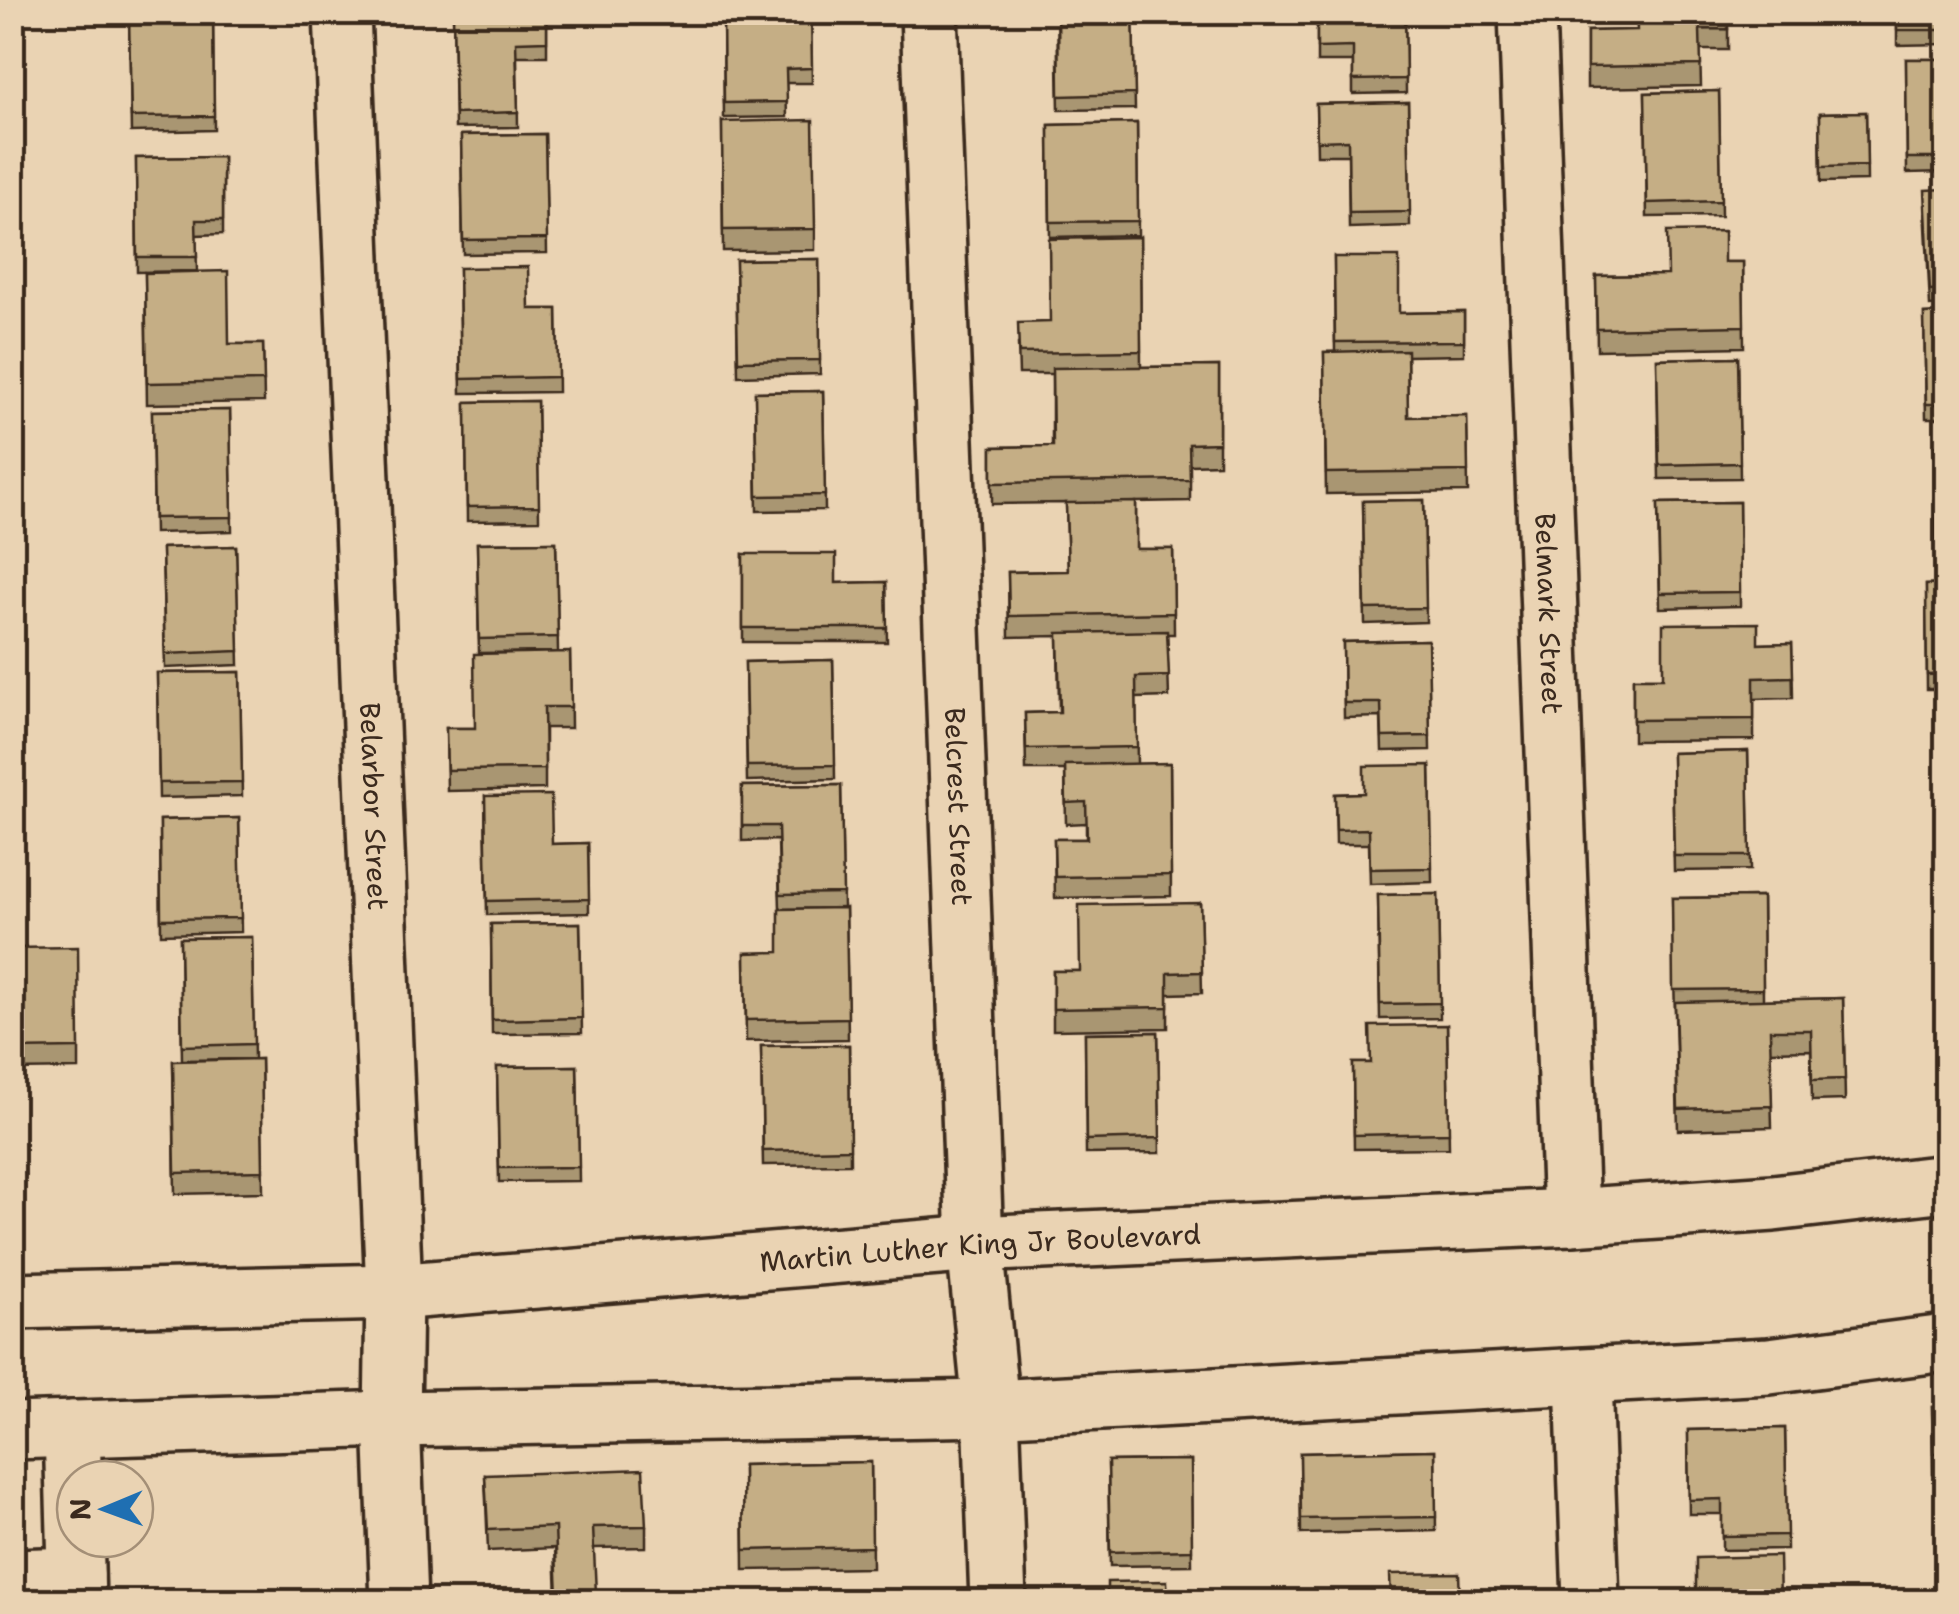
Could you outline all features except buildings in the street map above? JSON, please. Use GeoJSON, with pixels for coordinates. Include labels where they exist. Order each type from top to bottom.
{"type":"FeatureCollection","features":[{"type":"Feature","properties":{"kind":"street","name":"Belarbor Street"},"geometry":{"type":"LineString","coordinates":[[342,12],[394,1292],[392,1419],[399,1602]]}},
{"type":"Feature","properties":{"kind":"street","name":"Belcrest Street"},"geometry":{"type":"LineString","coordinates":[[930,12],[975,1244],[991,1408],[998,1602]]}},
{"type":"Feature","properties":{"kind":"street","name":"Belmark Street"},"geometry":{"type":"LineString","coordinates":[[1527,12],[1571,1217]]}},
{"type":"Feature","properties":{"kind":"street","name":"Martin Luther King Jr Boulevard"},"geometry":{"type":"LineString","coordinates":[[12,1301],[394,1292],[975,1244],[1571,1217],[1773,1203],[1946,1182]]}},
{"type":"Feature","properties":{"kind":"street"},"geometry":{"type":"LineString","coordinates":[[12,1431],[392,1419],[991,1408],[1769,1366],[1946,1343]]}},
{"type":"Feature","properties":{"kind":"street"},"geometry":{"type":"LineString","coordinates":[[1583,1378],[1591,1602]]}},
{"type":"Feature","properties":{"kind":"street"},"geometry":{"type":"LineString","coordinates":[[12,1577],[76,1589],[72,1428]]}}]}
